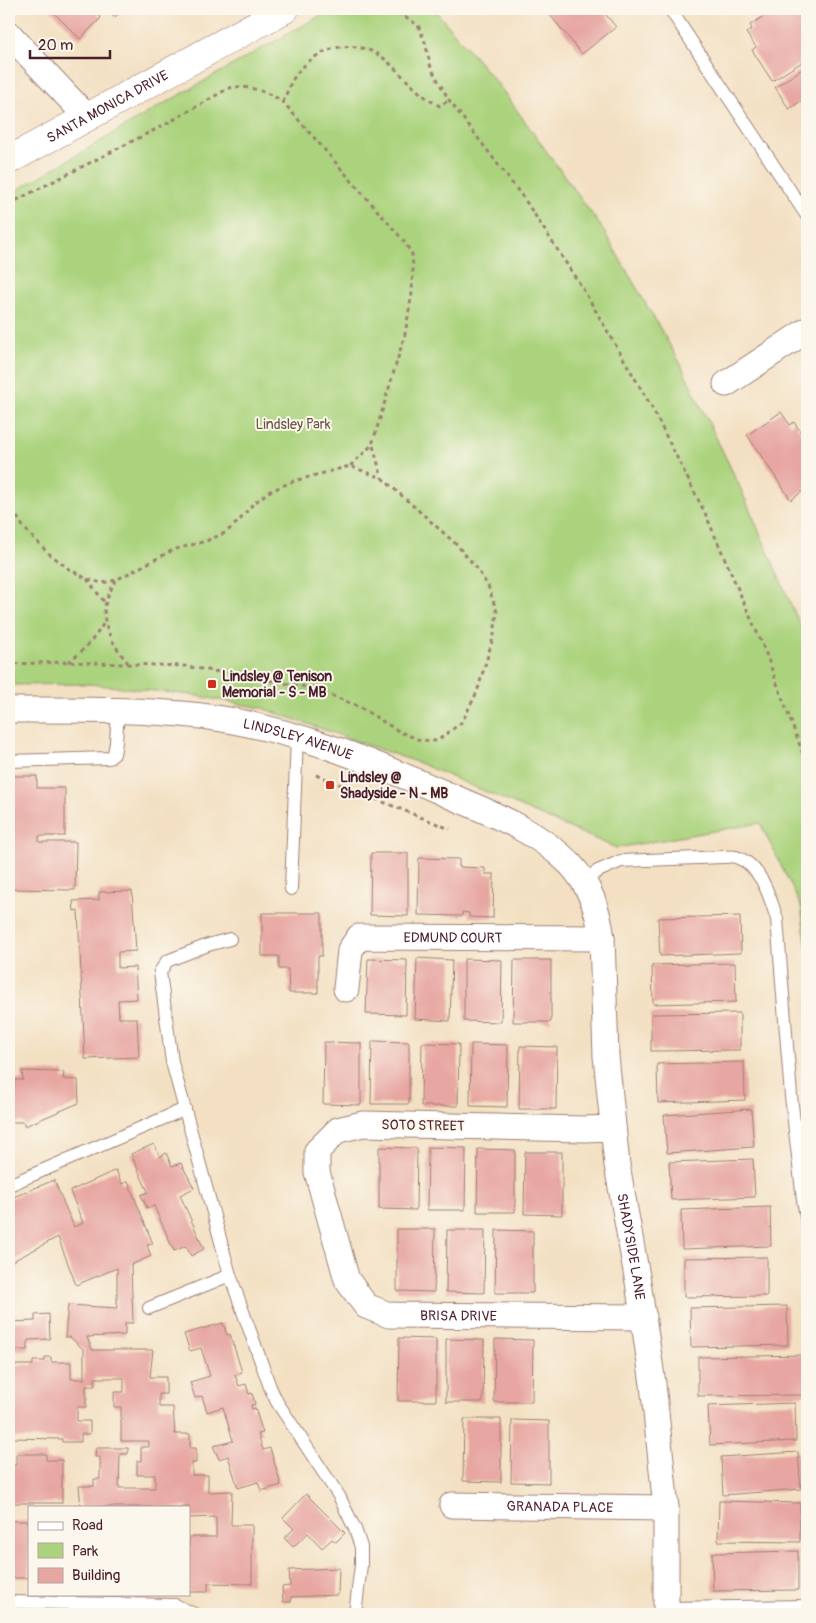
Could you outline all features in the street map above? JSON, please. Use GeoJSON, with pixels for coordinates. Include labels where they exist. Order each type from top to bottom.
{"type":"FeatureCollection","features":[{"type":"Feature","properties":{"kind":"street","name":"SANTA MONICA DRIVE"},"geometry":{"type":"LineString","coordinates":[[9,160],[286,9]]}},
{"type":"Feature","properties":{"kind":"street"},"geometry":{"type":"LineString","coordinates":[[9,34],[87,117]]}},
{"type":"Feature","properties":{"kind":"street"},"geometry":{"type":"LineString","coordinates":[[726,384],[807,330]]}},
{"type":"Feature","properties":{"kind":"street","name":"LINDSLEY AVENUE"},"geometry":{"type":"LineString","coordinates":[[9,710],[118,710],[201,716],[229,720],[297,737],[389,769],[512,823],[552,847],[584,881]]}},
{"type":"Feature","properties":{"kind":"street","name":"SHADYSIDE LANE"},"geometry":{"type":"LineString","coordinates":[[584,881],[595,902],[600,920],[606,1056],[617,1165],[644,1317],[653,1384],[666,1508],[666,1611]]}},
{"type":"Feature","properties":{"kind":"street","name":"EDMUND COURT"},"geometry":{"type":"LineString","coordinates":[[346,989],[350,950],[359,937],[602,938]]}},
{"type":"Feature","properties":{"kind":"street","name":"SOTO STREET"},"geometry":{"type":"LineString","coordinates":[[331,1224],[317,1172],[317,1151],[338,1130],[363,1124],[613,1128]]}},
{"type":"Feature","properties":{"kind":"street","name":"BRISA DRIVE"},"geometry":{"type":"LineString","coordinates":[[331,1224],[347,1280],[366,1306],[389,1315],[644,1317]]}},
{"type":"Feature","properties":{"kind":"street","name":"GRANADA PLACE"},"geometry":{"type":"LineString","coordinates":[[452,1505],[666,1508]]}},
{"type":"Feature","properties":{"kind":"lane"},"geometry":{"type":"LineString","coordinates":[[670,9],[807,216]]}},
{"type":"Feature","properties":{"kind":"lane"},"geometry":{"type":"LineString","coordinates":[[9,761],[109,758],[114,754],[118,710]]}},
{"type":"Feature","properties":{"kind":"lane"},"geometry":{"type":"LineString","coordinates":[[291,889],[297,737]]}},
{"type":"Feature","properties":{"kind":"lane"},"geometry":{"type":"LineString","coordinates":[[584,881],[598,871],[621,861],[724,857],[736,857],[753,868],[760,878],[771,898],[777,919],[792,1096],[807,1222]]}},
{"type":"Feature","properties":{"kind":"lane"},"geometry":{"type":"LineString","coordinates":[[230,939],[208,945],[167,961],[160,972],[172,1062],[230,1275],[270,1387],[277,1402],[339,1496],[355,1529],[361,1547],[361,1565],[355,1614]]}},
{"type":"Feature","properties":{"kind":"lane"},"geometry":{"type":"LineString","coordinates":[[9,1185],[185,1109]]}},
{"type":"Feature","properties":{"kind":"lane"},"geometry":{"type":"LineString","coordinates":[[149,1308],[230,1275]]}},
{"type":"Feature","properties":{"kind":"lane"},"geometry":{"type":"LineString","coordinates":[[9,1602],[175,1605],[194,1614]]}},
{"type":"Feature","properties":{"kind":"lane"},"geometry":{"type":"LineString","coordinates":[[666,1611],[807,1606]]}},
{"type":"Feature","properties":{"kind":"path"},"geometry":{"type":"LineString","coordinates":[[391,9],[418,25],[432,68],[449,100],[525,200],[582,289],[651,406],[705,513],[765,651],[807,765]]}},
{"type":"Feature","properties":{"kind":"path"},"geometry":{"type":"LineString","coordinates":[[282,102],[295,75],[312,58],[332,48],[362,46],[385,59],[430,101],[440,106],[449,100]]}},
{"type":"Feature","properties":{"kind":"path"},"geometry":{"type":"LineString","coordinates":[[9,204],[236,86],[269,93],[282,102],[403,240],[412,254],[412,293],[405,334],[372,445],[350,466],[294,481],[268,492],[252,505],[239,521],[225,533],[206,541],[172,550],[116,580],[102,583],[87,579],[69,569],[47,552],[24,528],[9,504],[9,463]]}},
{"type":"Feature","properties":{"kind":"path"},"geometry":{"type":"LineString","coordinates":[[372,445],[382,478]]}},
{"type":"Feature","properties":{"kind":"path"},"geometry":{"type":"LineString","coordinates":[[9,664],[68,662],[184,666],[312,688],[358,706],[400,732],[420,740],[436,741],[443,737],[462,722],[477,692],[494,635],[497,612],[488,586],[476,567],[456,544],[382,478],[350,466]]}},
{"type":"Feature","properties":{"kind":"path"},"geometry":{"type":"LineString","coordinates":[[87,579],[105,604]]}},
{"type":"Feature","properties":{"kind":"path"},"geometry":{"type":"LineString","coordinates":[[116,580],[105,604],[105,621],[117,650],[128,664]]}},
{"type":"Feature","properties":{"kind":"path"},"geometry":{"type":"LineString","coordinates":[[68,662],[80,654],[96,637],[105,621]]}},
{"type":"Feature","properties":{"kind":"path"},"geometry":{"type":"LineString","coordinates":[[296,767],[450,829]]}},
{"type":"Feature","properties":{"kind":"green space","name":"Lindsley Park"},"geometry":{"type":"Polygon","coordinates":[[[332,9],[434,9],[500,87],[602,228],[679,361],[739,485],[807,641],[807,950],[801,906],[760,823],[616,848],[419,763],[262,708],[192,695],[89,684],[9,685],[9,195],[158,107],[332,9]]]}},
{"type":"Feature","properties":{"kind":"building"},"geometry":{"type":"Polygon","coordinates":[[[50,9],[92,9],[101,18],[80,39],[50,9]]]}},
{"type":"Feature","properties":{"kind":"building"},"geometry":{"type":"Polygon","coordinates":[[[107,9],[130,9],[126,13],[123,10],[115,17],[107,9]]]}},
{"type":"Feature","properties":{"kind":"building"},"geometry":{"type":"Polygon","coordinates":[[[545,9],[601,9],[616,27],[582,54],[545,9]]]}},
{"type":"Feature","properties":{"kind":"building"},"geometry":{"type":"Polygon","coordinates":[[[775,9],[807,9],[807,59],[772,81],[752,50],[756,47],[746,33],[752,29],[750,25],[775,9]]]}},
{"type":"Feature","properties":{"kind":"building"},"geometry":{"type":"Polygon","coordinates":[[[807,66],[807,103],[804,99],[789,109],[775,87],[807,66]]]}},
{"type":"Feature","properties":{"kind":"building"},"geometry":{"type":"Polygon","coordinates":[[[781,412],[790,425],[794,422],[802,434],[807,430],[807,488],[791,500],[747,435],[781,412]]]}},
{"type":"Feature","properties":{"kind":"building"},"geometry":{"type":"Polygon","coordinates":[[[9,776],[37,776],[37,788],[65,788],[65,836],[39,836],[39,842],[76,842],[75,890],[9,889],[9,776]]]}},
{"type":"Feature","properties":{"kind":"building"},"geometry":{"type":"Polygon","coordinates":[[[371,853],[408,853],[408,916],[370,915],[371,853]]]}},
{"type":"Feature","properties":{"kind":"building"},"geometry":{"type":"Polygon","coordinates":[[[419,858],[459,859],[459,867],[485,868],[485,874],[494,874],[493,918],[469,917],[469,913],[462,912],[462,916],[418,915],[419,858]]]}},
{"type":"Feature","properties":{"kind":"building"},"geometry":{"type":"Polygon","coordinates":[[[132,891],[136,951],[118,952],[118,968],[135,967],[137,999],[118,1000],[119,1018],[137,1018],[139,1057],[85,1059],[78,910],[74,911],[73,901],[99,900],[99,892],[132,891]]]}},
{"type":"Feature","properties":{"kind":"building"},"geometry":{"type":"Polygon","coordinates":[[[262,913],[322,913],[322,956],[318,956],[318,993],[289,993],[288,969],[279,969],[279,956],[262,956],[262,913]]]}},
{"type":"Feature","properties":{"kind":"building"},"geometry":{"type":"Polygon","coordinates":[[[740,916],[741,953],[660,956],[658,918],[740,916]]]}},
{"type":"Feature","properties":{"kind":"building"},"geometry":{"type":"Polygon","coordinates":[[[417,958],[452,960],[450,1021],[415,1019],[417,958]]]}},
{"type":"Feature","properties":{"kind":"building"},"geometry":{"type":"Polygon","coordinates":[[[368,959],[407,960],[406,1015],[366,1014],[368,959]]]}},
{"type":"Feature","properties":{"kind":"building"},"geometry":{"type":"Polygon","coordinates":[[[464,959],[502,960],[501,1022],[464,1021],[464,959]]]}},
{"type":"Feature","properties":{"kind":"building"},"geometry":{"type":"Polygon","coordinates":[[[514,960],[551,960],[551,1022],[513,1022],[514,960]]]}},
{"type":"Feature","properties":{"kind":"building"},"geometry":{"type":"Polygon","coordinates":[[[735,963],[736,1002],[653,1004],[652,965],[735,963]]]}},
{"type":"Feature","properties":{"kind":"building"},"geometry":{"type":"Polygon","coordinates":[[[740,1013],[740,1050],[651,1051],[651,1014],[740,1013]]]}},
{"type":"Feature","properties":{"kind":"building"},"geometry":{"type":"Polygon","coordinates":[[[372,1041],[409,1042],[409,1104],[371,1104],[372,1041]]]}},
{"type":"Feature","properties":{"kind":"building"},"geometry":{"type":"Polygon","coordinates":[[[324,1042],[361,1043],[361,1105],[323,1104],[324,1042]]]}},
{"type":"Feature","properties":{"kind":"building"},"geometry":{"type":"Polygon","coordinates":[[[422,1043],[459,1044],[458,1106],[421,1106],[422,1043]]]}},
{"type":"Feature","properties":{"kind":"building"},"geometry":{"type":"Polygon","coordinates":[[[471,1044],[508,1045],[507,1107],[470,1106],[471,1044]]]}},
{"type":"Feature","properties":{"kind":"building"},"geometry":{"type":"Polygon","coordinates":[[[520,1046],[557,1047],[556,1109],[519,1109],[520,1046]]]}},
{"type":"Feature","properties":{"kind":"building"},"geometry":{"type":"Polygon","coordinates":[[[744,1062],[745,1100],[658,1103],[657,1064],[744,1062]]]}},
{"type":"Feature","properties":{"kind":"building"},"geometry":{"type":"Polygon","coordinates":[[[22,1071],[64,1072],[63,1079],[78,1080],[79,1103],[25,1126],[23,1122],[9,1122],[9,1090],[13,1090],[15,1080],[23,1080],[22,1071]]]}},
{"type":"Feature","properties":{"kind":"building"},"geometry":{"type":"Polygon","coordinates":[[[751,1109],[754,1147],[667,1153],[664,1115],[751,1109]]]}},
{"type":"Feature","properties":{"kind":"building"},"geometry":{"type":"Polygon","coordinates":[[[154,1144],[160,1157],[166,1153],[172,1166],[181,1163],[194,1188],[180,1195],[204,1249],[191,1256],[186,1246],[174,1251],[154,1206],[147,1208],[141,1195],[148,1192],[131,1154],[154,1144]]]}},
{"type":"Feature","properties":{"kind":"building"},"geometry":{"type":"Polygon","coordinates":[[[379,1147],[417,1148],[416,1210],[379,1209],[379,1147]]]}},
{"type":"Feature","properties":{"kind":"building"},"geometry":{"type":"Polygon","coordinates":[[[428,1147],[466,1148],[465,1210],[427,1210],[428,1147]]]}},
{"type":"Feature","properties":{"kind":"building"},"geometry":{"type":"Polygon","coordinates":[[[478,1149],[515,1150],[515,1212],[477,1212],[478,1149]]]}},
{"type":"Feature","properties":{"kind":"building"},"geometry":{"type":"Polygon","coordinates":[[[525,1152],[562,1152],[562,1215],[524,1214],[525,1152]]]}},
{"type":"Feature","properties":{"kind":"building"},"geometry":{"type":"Polygon","coordinates":[[[753,1159],[755,1197],[671,1200],[669,1162],[753,1159]]]}},
{"type":"Feature","properties":{"kind":"building"},"geometry":{"type":"Polygon","coordinates":[[[116,1170],[122,1184],[128,1181],[153,1244],[147,1245],[151,1256],[131,1265],[133,1323],[125,1323],[125,1335],[87,1337],[92,1350],[153,1350],[150,1377],[166,1377],[166,1394],[159,1394],[159,1407],[173,1407],[175,1434],[190,1434],[190,1448],[196,1448],[196,1463],[192,1463],[192,1475],[208,1475],[208,1492],[232,1491],[231,1525],[252,1525],[252,1584],[208,1583],[208,1592],[190,1592],[190,1537],[216,1537],[216,1517],[190,1518],[190,1506],[81,1506],[79,1486],[94,1486],[94,1479],[100,1479],[100,1457],[95,1457],[96,1448],[128,1448],[128,1454],[120,1454],[119,1488],[155,1488],[155,1475],[137,1475],[137,1461],[141,1461],[141,1447],[149,1447],[149,1441],[121,1441],[121,1407],[114,1407],[114,1392],[124,1392],[124,1378],[95,1378],[95,1386],[86,1386],[86,1407],[77,1407],[77,1421],[90,1421],[90,1434],[81,1434],[81,1442],[62,1442],[62,1439],[9,1438],[9,1365],[33,1365],[33,1361],[45,1361],[45,1357],[51,1357],[51,1362],[71,1362],[71,1379],[84,1379],[84,1350],[70,1337],[65,1337],[68,1305],[117,1308],[117,1268],[76,1285],[58,1237],[9,1263],[9,1199],[54,1180],[74,1227],[83,1223],[70,1191],[116,1170]]]}},
{"type":"Feature","properties":{"kind":"building"},"geometry":{"type":"Polygon","coordinates":[[[770,1207],[771,1246],[682,1249],[681,1210],[770,1207]]]}},
{"type":"Feature","properties":{"kind":"building"},"geometry":{"type":"Polygon","coordinates":[[[397,1229],[435,1229],[434,1292],[397,1291],[397,1229]]]}},
{"type":"Feature","properties":{"kind":"building"},"geometry":{"type":"Polygon","coordinates":[[[447,1230],[485,1230],[484,1293],[446,1292],[447,1230]]]}},
{"type":"Feature","properties":{"kind":"building"},"geometry":{"type":"Polygon","coordinates":[[[496,1230],[533,1231],[533,1293],[495,1293],[496,1230]]]}},
{"type":"Feature","properties":{"kind":"building"},"geometry":{"type":"Polygon","coordinates":[[[767,1257],[767,1296],[684,1297],[684,1258],[767,1257]]]}},
{"type":"Feature","properties":{"kind":"building"},"geometry":{"type":"Polygon","coordinates":[[[787,1306],[788,1345],[691,1347],[690,1308],[787,1306]]]}},
{"type":"Feature","properties":{"kind":"building"},"geometry":{"type":"Polygon","coordinates":[[[49,1314],[50,1339],[28,1340],[28,1350],[9,1350],[9,1322],[35,1321],[35,1315],[49,1314]]]}},
{"type":"Feature","properties":{"kind":"building"},"geometry":{"type":"Polygon","coordinates":[[[223,1323],[227,1335],[230,1334],[242,1372],[235,1375],[239,1386],[246,1384],[249,1394],[252,1393],[255,1404],[251,1405],[252,1409],[255,1408],[263,1433],[258,1434],[263,1450],[270,1448],[281,1485],[261,1491],[258,1482],[238,1488],[228,1456],[219,1459],[213,1446],[233,1441],[223,1407],[207,1412],[202,1396],[195,1398],[190,1382],[210,1376],[201,1348],[190,1351],[184,1334],[223,1323]]]}},
{"type":"Feature","properties":{"kind":"building"},"geometry":{"type":"Polygon","coordinates":[[[399,1338],[436,1339],[436,1401],[398,1401],[399,1338]]]}},
{"type":"Feature","properties":{"kind":"building"},"geometry":{"type":"Polygon","coordinates":[[[446,1339],[484,1340],[483,1402],[446,1402],[446,1339]]]}},
{"type":"Feature","properties":{"kind":"building"},"geometry":{"type":"Polygon","coordinates":[[[495,1339],[533,1340],[532,1402],[494,1402],[495,1339]]]}},
{"type":"Feature","properties":{"kind":"building"},"geometry":{"type":"Polygon","coordinates":[[[806,1355],[807,1395],[698,1396],[698,1357],[806,1355]]]}},
{"type":"Feature","properties":{"kind":"building"},"geometry":{"type":"Polygon","coordinates":[[[795,1403],[796,1441],[710,1445],[708,1406],[795,1403]]]}},
{"type":"Feature","properties":{"kind":"building"},"geometry":{"type":"Polygon","coordinates":[[[464,1419],[501,1419],[501,1482],[463,1481],[464,1419]]]}},
{"type":"Feature","properties":{"kind":"building"},"geometry":{"type":"Polygon","coordinates":[[[512,1420],[549,1421],[549,1483],[511,1482],[512,1420]]]}},
{"type":"Feature","properties":{"kind":"building"},"geometry":{"type":"Polygon","coordinates":[[[798,1452],[801,1489],[723,1495],[721,1457],[798,1452]]]}},
{"type":"Feature","properties":{"kind":"building"},"geometry":{"type":"Polygon","coordinates":[[[16,1454],[46,1454],[46,1460],[62,1460],[62,1503],[9,1503],[9,1464],[16,1465],[16,1454]]]}},
{"type":"Feature","properties":{"kind":"building"},"geometry":{"type":"Polygon","coordinates":[[[306,1494],[345,1533],[336,1542],[332,1539],[322,1548],[308,1533],[293,1547],[284,1538],[294,1529],[283,1518],[306,1494]]]}},
{"type":"Feature","properties":{"kind":"building"},"geometry":{"type":"Polygon","coordinates":[[[719,1501],[800,1503],[800,1542],[718,1541],[719,1501]]]}},
{"type":"Feature","properties":{"kind":"building"},"geometry":{"type":"Polygon","coordinates":[[[9,1521],[28,1521],[28,1578],[9,1578],[9,1521]]]}},
{"type":"Feature","properties":{"kind":"building"},"geometry":{"type":"Polygon","coordinates":[[[798,1551],[798,1590],[713,1591],[712,1553],[798,1551]]]}},
{"type":"Feature","properties":{"kind":"building"},"geometry":{"type":"Polygon","coordinates":[[[339,1568],[338,1595],[291,1597],[291,1602],[283,1602],[282,1587],[290,1586],[289,1570],[339,1568]]]}},
{"type":"Feature","properties":{"kind":"place","name":"Lindsley @ Tenison Memorial - S - MB"},"geometry":{"type":"Point","coordinates":[212,684]}},
{"type":"Feature","properties":{"kind":"place","name":"Lindsley @ Shadyside - N - MB"},"geometry":{"type":"Point","coordinates":[330,785]}}]}
